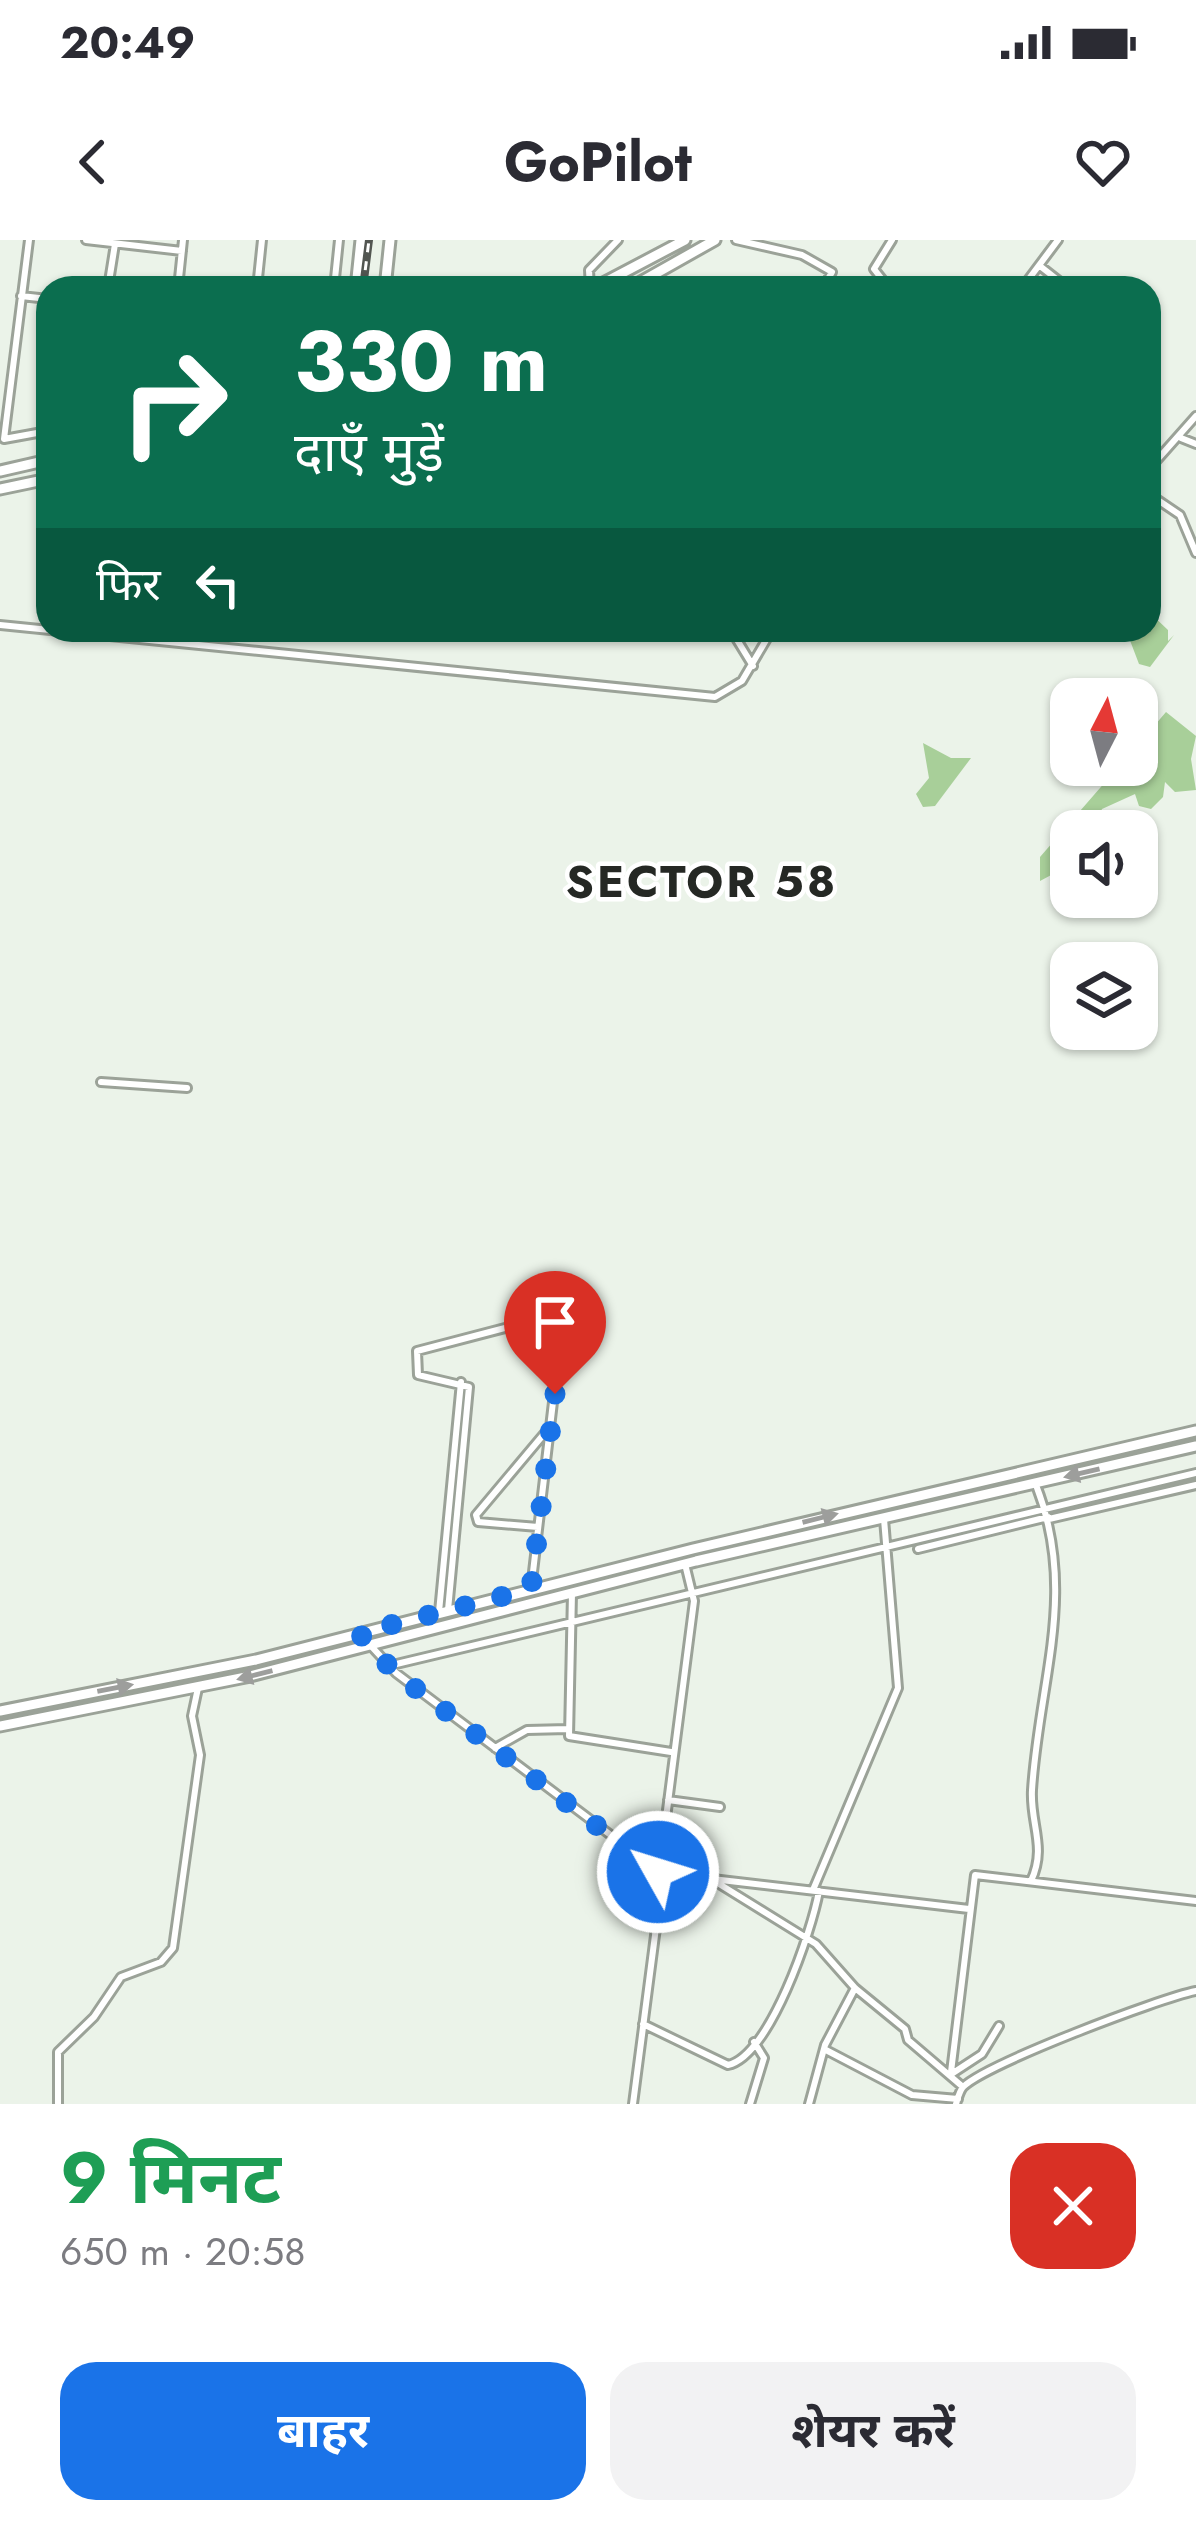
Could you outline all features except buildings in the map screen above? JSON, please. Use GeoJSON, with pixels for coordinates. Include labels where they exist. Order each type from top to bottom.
{"type":"FeatureCollection","features":[{"type":"Feature","properties":{"kind":"street"},"geometry":{"type":"LineString","coordinates":[[29,240],[2,440],[36,433]]}},
{"type":"Feature","properties":{"kind":"street"},"geometry":{"type":"LineString","coordinates":[[86,240],[182,251]]}},
{"type":"Feature","properties":{"kind":"street"},"geometry":{"type":"LineString","coordinates":[[179,276],[183,240]]}},
{"type":"Feature","properties":{"kind":"street"},"geometry":{"type":"LineString","coordinates":[[258,276],[262,240]]}},
{"type":"Feature","properties":{"kind":"street"},"geometry":{"type":"LineString","coordinates":[[335,276],[339,240]]}},
{"type":"Feature","properties":{"kind":"street"},"geometry":{"type":"LineString","coordinates":[[357,276],[361,240]]}},
{"type":"Feature","properties":{"kind":"street"},"geometry":{"type":"LineString","coordinates":[[386,276],[390,240]]}},
{"type":"Feature","properties":{"kind":"street"},"geometry":{"type":"LineString","coordinates":[[591,276],[590,270],[618,240]]}},
{"type":"Feature","properties":{"kind":"street"},"geometry":{"type":"LineString","coordinates":[[615,276],[685,240]]}},
{"type":"Feature","properties":{"kind":"street"},"geometry":{"type":"LineString","coordinates":[[651,276],[715,240]]}},
{"type":"Feature","properties":{"kind":"street"},"geometry":{"type":"LineString","coordinates":[[736,240],[802,254],[832,272],[830,276]]}},
{"type":"Feature","properties":{"kind":"street"},"geometry":{"type":"LineString","coordinates":[[880,276],[874,269],[892,240]]}},
{"type":"Feature","properties":{"kind":"street"},"geometry":{"type":"LineString","coordinates":[[1028,276],[1056,240]]}},
{"type":"Feature","properties":{"kind":"street"},"geometry":{"type":"LineString","coordinates":[[110,276],[115,242]]}},
{"type":"Feature","properties":{"kind":"street"},"geometry":{"type":"LineString","coordinates":[[1040,266],[1053,276]]}},
{"type":"Feature","properties":{"kind":"street"},"geometry":{"type":"LineString","coordinates":[[21,296],[36,298]]}},
{"type":"Feature","properties":{"kind":"street"},"geometry":{"type":"LineString","coordinates":[[1161,456],[1196,416]]}},
{"type":"Feature","properties":{"kind":"street"},"geometry":{"type":"LineString","coordinates":[[1178,437],[1196,444]]}},
{"type":"Feature","properties":{"kind":"street"},"geometry":{"type":"LineString","coordinates":[[0,471],[36,463]]}},
{"type":"Feature","properties":{"kind":"street"},"geometry":{"type":"LineString","coordinates":[[0,489],[36,482]]}},
{"type":"Feature","properties":{"kind":"street"},"geometry":{"type":"LineString","coordinates":[[1161,502],[1180,515],[1196,553]]}},
{"type":"Feature","properties":{"kind":"street"},"geometry":{"type":"LineString","coordinates":[[0,625],[36,629]]}},
{"type":"Feature","properties":{"kind":"street"},"geometry":{"type":"LineString","coordinates":[[169,642],[715,697],[734,690],[766,642]]}},
{"type":"Feature","properties":{"kind":"street"},"geometry":{"type":"LineString","coordinates":[[738,642],[753,666]]}},
{"type":"Feature","properties":{"kind":"street"},"geometry":{"type":"LineString","coordinates":[[101,1082],[187,1088]]}},
{"type":"Feature","properties":{"kind":"street"},"geometry":{"type":"LineString","coordinates":[[443,1611],[460,1433],[470,1387],[418,1375],[419,1348],[531,1323],[554,1376],[531,1589]]}},
{"type":"Feature","properties":{"kind":"street"},"geometry":{"type":"LineString","coordinates":[[538,1527],[478,1522],[476,1515],[550,1428]]}},
{"type":"Feature","properties":{"kind":"street"},"geometry":{"type":"LineString","coordinates":[[0,1711],[233,1666],[531,1589],[1196,1431]]}},
{"type":"Feature","properties":{"kind":"street"},"geometry":{"type":"LineString","coordinates":[[0,1726],[198,1688],[685,1564],[1196,1446]]}},
{"type":"Feature","properties":{"kind":"street"},"geometry":{"type":"LineString","coordinates":[[388,1666],[1196,1473]]}},
{"type":"Feature","properties":{"kind":"street"},"geometry":{"type":"LineString","coordinates":[[1031,1881],[1041,1855],[1032,1792],[1059,1573],[1036,1484]]}},
{"type":"Feature","properties":{"kind":"street"},"geometry":{"type":"LineString","coordinates":[[918,1549],[1196,1486]]}},
{"type":"Feature","properties":{"kind":"street"},"geometry":{"type":"LineString","coordinates":[[643,2024],[728,2065],[738,2063],[776,2010],[810,1940],[816,1890],[898,1688],[884,1520]]}},
{"type":"Feature","properties":{"kind":"street"},"geometry":{"type":"LineString","coordinates":[[633,2104],[693,1590],[685,1564]]}},
{"type":"Feature","properties":{"kind":"street"},"geometry":{"type":"LineString","coordinates":[[572,1593],[568,1729],[578,1742],[673,1752]]}},
{"type":"Feature","properties":{"kind":"street"},"geometry":{"type":"LineString","coordinates":[[359,1633],[364,1645],[388,1666],[661,1873],[969,1909]]}},
{"type":"Feature","properties":{"kind":"street"},"geometry":{"type":"LineString","coordinates":[[58,2104],[55,2070],[60,2049],[94,2017],[121,1977],[161,1962],[173,1948],[200,1756],[192,1716],[198,1688]]}},
{"type":"Feature","properties":{"kind":"street"},"geometry":{"type":"LineString","coordinates":[[495,1748],[527,1730],[568,1729]]}},
{"type":"Feature","properties":{"kind":"street"},"geometry":{"type":"LineString","coordinates":[[668,1800],[720,1807]]}},
{"type":"Feature","properties":{"kind":"street"},"geometry":{"type":"LineString","coordinates":[[952,2073],[975,1875],[1196,1901]]}},
{"type":"Feature","properties":{"kind":"street"},"geometry":{"type":"LineString","coordinates":[[712,1880],[810,1940],[855,1988],[905,2029],[908,2040],[963,2087]]}},
{"type":"Feature","properties":{"kind":"street"},"geometry":{"type":"LineString","coordinates":[[809,2104],[824,2049],[855,1988]]}},
{"type":"Feature","properties":{"kind":"street"},"geometry":{"type":"LineString","coordinates":[[824,2049],[915,2096],[957,2101],[963,2087],[1070,2036],[1196,1990]]}},
{"type":"Feature","properties":{"kind":"street"},"geometry":{"type":"LineString","coordinates":[[952,2073],[982,2054],[999,2026]]}},
{"type":"Feature","properties":{"kind":"street"},"geometry":{"type":"LineString","coordinates":[[750,2104],[764,2055],[753,2042]]}},
{"type":"Feature","properties":{"kind":"shaded area"},"geometry":{"type":"Polygon","coordinates":[[[1161,623],[1168,630],[1168,641],[1174,635],[1150,667],[1139,664],[1131,642],[1161,642],[1161,623]]]}},
{"type":"Feature","properties":{"kind":"shaded area"},"geometry":{"type":"Polygon","coordinates":[[[1166,712],[1196,736],[1191,759],[1196,790],[1175,792],[1165,782],[1163,797],[1151,809],[1139,806],[1135,794],[1102,810],[1081,810],[1102,786],[1158,786],[1158,721],[1166,712]]]}},
{"type":"Feature","properties":{"kind":"shaded area"},"geometry":{"type":"Polygon","coordinates":[[[923,743],[951,758],[971,758],[935,806],[923,807],[916,794],[929,778],[923,743]]]}},
{"type":"Feature","properties":{"kind":"shaded area"},"geometry":{"type":"Polygon","coordinates":[[[1050,846],[1050,876],[1040,881],[1040,857],[1050,846]]]}},
{"type":"Feature","properties":{"kind":"railway"},"geometry":{"type":"LineString","coordinates":[[364,276],[369,240]]}},
{"type":"Feature","properties":{"kind":"district","name":"SECTOR 58"},"geometry":{"type":"Point","coordinates":[702,881]}},
{"type":"Feature","properties":{"kind":"route"},"geometry":{"type":"LineString","coordinates":[[555,1394],[531,1589],[359,1633],[364,1645],[395,1673],[658,1872]]}}]}
